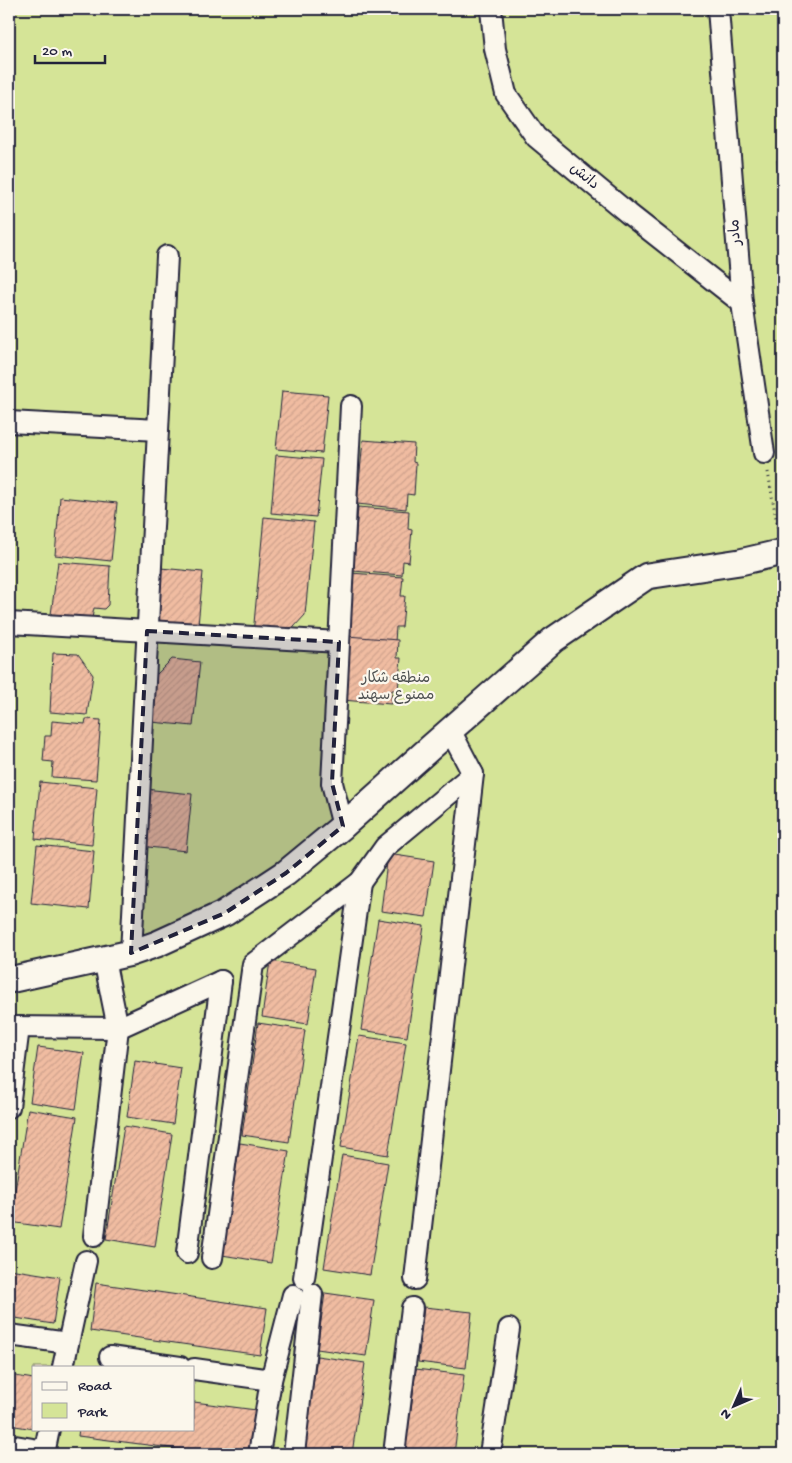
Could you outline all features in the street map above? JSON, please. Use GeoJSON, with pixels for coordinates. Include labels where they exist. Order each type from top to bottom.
{"type":"FeatureCollection","features":[{"type":"Feature","properties":{"kind":"street","name":"دانش"},"geometry":{"type":"LineString","coordinates":[[491,9],[495,50],[506,94],[536,137],[629,214],[742,303]]}},
{"type":"Feature","properties":{"kind":"street","name":"مادر"},"geometry":{"type":"LineString","coordinates":[[718,9],[742,303],[764,454]]}},
{"type":"Feature","properties":{"kind":"street"},"geometry":{"type":"LineString","coordinates":[[130,953],[167,256]]}},
{"type":"Feature","properties":{"kind":"street"},"geometry":{"type":"LineString","coordinates":[[344,826],[332,783],[351,406]]}},
{"type":"Feature","properties":{"kind":"street"},"geometry":{"type":"LineString","coordinates":[[9,422],[158,430]]}},
{"type":"Feature","properties":{"kind":"street"},"geometry":{"type":"LineString","coordinates":[[9,980],[130,953],[157,944],[225,913],[286,873],[344,826],[553,640],[647,576],[740,562],[783,552]]}},
{"type":"Feature","properties":{"kind":"street"},"geometry":{"type":"LineString","coordinates":[[9,623],[339,642]]}},
{"type":"Feature","properties":{"kind":"street"},"geometry":{"type":"LineString","coordinates":[[415,1279],[473,774],[450,730]]}},
{"type":"Feature","properties":{"kind":"street"},"geometry":{"type":"LineString","coordinates":[[212,1258],[253,964],[360,882],[385,847],[473,774]]}},
{"type":"Feature","properties":{"kind":"street"},"geometry":{"type":"LineString","coordinates":[[294,1454],[303,1289],[360,882]]}},
{"type":"Feature","properties":{"kind":"street"},"geometry":{"type":"LineString","coordinates":[[94,1236],[118,1028],[104,959]]}},
{"type":"Feature","properties":{"kind":"street"},"geometry":{"type":"LineString","coordinates":[[9,1107],[14,1027],[118,1028],[221,981],[187,1253]]}},
{"type":"Feature","properties":{"kind":"street"},"geometry":{"type":"LineString","coordinates":[[63,1366],[86,1261]]}},
{"type":"Feature","properties":{"kind":"street"},"geometry":{"type":"LineString","coordinates":[[259,1454],[272,1380],[303,1289]]}},
{"type":"Feature","properties":{"kind":"street"},"geometry":{"type":"LineString","coordinates":[[394,1454],[412,1308]]}},
{"type":"Feature","properties":{"kind":"street"},"geometry":{"type":"LineString","coordinates":[[490,1454],[509,1329]]}},
{"type":"Feature","properties":{"kind":"street"},"geometry":{"type":"LineString","coordinates":[[9,1335],[68,1343]]}},
{"type":"Feature","properties":{"kind":"street"},"geometry":{"type":"LineString","coordinates":[[110,1357],[173,1366]]}},
{"type":"Feature","properties":{"kind":"street"},"geometry":{"type":"LineString","coordinates":[[195,1369],[272,1380]]}},
{"type":"Feature","properties":{"kind":"street"},"geometry":{"type":"LineString","coordinates":[[9,1445],[44,1453],[50,1430]]}},
{"type":"Feature","properties":{"kind":"path"},"geometry":{"type":"LineString","coordinates":[[764,454],[783,552]]}},
{"type":"Feature","properties":{"kind":"highlighted area"},"geometry":{"type":"Polygon","coordinates":[[[147,631],[339,642],[332,783],[343,826],[286,873],[225,913],[131,953],[147,631]]]}},
{"type":"Feature","properties":{"kind":"green space","name":"منطقه شکار ممنوع سهند"},"geometry":{"type":"Polygon","coordinates":[[[9,9],[783,9],[783,1454],[9,1454],[9,9]]]}},
{"type":"Feature","properties":{"kind":"building"},"geometry":{"type":"Polygon","coordinates":[[[777,160],[783,160],[783,264],[777,160]]]}},
{"type":"Feature","properties":{"kind":"building"},"geometry":{"type":"Polygon","coordinates":[[[282,391],[328,395],[322,453],[276,449],[282,391]]]}},
{"type":"Feature","properties":{"kind":"building"},"geometry":{"type":"Polygon","coordinates":[[[363,440],[414,444],[413,462],[416,463],[414,495],[407,494],[406,509],[357,504],[363,440]]]}},
{"type":"Feature","properties":{"kind":"building"},"geometry":{"type":"Polygon","coordinates":[[[276,455],[322,459],[316,517],[271,513],[276,455]]]}},
{"type":"Feature","properties":{"kind":"building"},"geometry":{"type":"Polygon","coordinates":[[[60,497],[117,503],[111,561],[55,555],[60,497]]]}},
{"type":"Feature","properties":{"kind":"building"},"geometry":{"type":"Polygon","coordinates":[[[358,507],[409,511],[408,529],[412,530],[409,562],[403,561],[402,575],[353,571],[358,507]]]}},
{"type":"Feature","properties":{"kind":"building"},"geometry":{"type":"Polygon","coordinates":[[[264,517],[314,522],[305,615],[294,627],[253,634],[264,517]]]}},
{"type":"Feature","properties":{"kind":"building"},"geometry":{"type":"Polygon","coordinates":[[[58,562],[110,566],[108,605],[104,609],[94,608],[92,618],[50,622],[58,562]]]}},
{"type":"Feature","properties":{"kind":"building"},"geometry":{"type":"Polygon","coordinates":[[[150,567],[203,572],[197,636],[169,634],[147,601],[150,567]]]}},
{"type":"Feature","properties":{"kind":"building"},"geometry":{"type":"Polygon","coordinates":[[[351,573],[403,577],[401,596],[405,596],[402,627],[396,627],[395,642],[346,637],[351,573]]]}},
{"type":"Feature","properties":{"kind":"building"},"geometry":{"type":"Polygon","coordinates":[[[347,636],[398,640],[397,658],[401,658],[398,690],[392,690],[391,704],[342,700],[347,636]]]}},
{"type":"Feature","properties":{"kind":"building"},"geometry":{"type":"Polygon","coordinates":[[[53,653],[78,654],[93,675],[87,715],[50,712],[53,653]]]}},
{"type":"Feature","properties":{"kind":"building"},"geometry":{"type":"Polygon","coordinates":[[[172,659],[200,662],[193,726],[141,721],[144,687],[172,659]]]}},
{"type":"Feature","properties":{"kind":"building"},"geometry":{"type":"Polygon","coordinates":[[[86,719],[101,720],[96,780],[52,777],[53,762],[43,761],[45,736],[51,736],[52,721],[85,724],[86,719]]]}},
{"type":"Feature","properties":{"kind":"building"},"geometry":{"type":"Polygon","coordinates":[[[40,782],[97,788],[92,845],[35,839],[40,782]]]}},
{"type":"Feature","properties":{"kind":"building"},"geometry":{"type":"Polygon","coordinates":[[[135,788],[192,794],[186,851],[129,845],[135,788]]]}},
{"type":"Feature","properties":{"kind":"building"},"geometry":{"type":"Polygon","coordinates":[[[37,845],[94,851],[89,909],[31,903],[37,845]]]}},
{"type":"Feature","properties":{"kind":"building"},"geometry":{"type":"Polygon","coordinates":[[[388,854],[434,861],[426,917],[381,911],[388,854]]]}},
{"type":"Feature","properties":{"kind":"building"},"geometry":{"type":"Polygon","coordinates":[[[378,919],[424,926],[407,1037],[361,1030],[378,919]]]}},
{"type":"Feature","properties":{"kind":"building"},"geometry":{"type":"Polygon","coordinates":[[[270,961],[316,968],[308,1024],[262,1017],[270,961]]]}},
{"type":"Feature","properties":{"kind":"building"},"geometry":{"type":"Polygon","coordinates":[[[258,1023],[305,1030],[289,1142],[242,1135],[258,1023]]]}},
{"type":"Feature","properties":{"kind":"building"},"geometry":{"type":"Polygon","coordinates":[[[359,1036],[406,1043],[388,1155],[341,1147],[359,1036]]]}},
{"type":"Feature","properties":{"kind":"building"},"geometry":{"type":"Polygon","coordinates":[[[38,1047],[84,1053],[76,1109],[30,1102],[38,1047]]]}},
{"type":"Feature","properties":{"kind":"building"},"geometry":{"type":"Polygon","coordinates":[[[135,1061],[181,1068],[173,1124],[127,1117],[135,1061]]]}},
{"type":"Feature","properties":{"kind":"building"},"geometry":{"type":"Polygon","coordinates":[[[28,1109],[77,1117],[59,1229],[10,1222],[28,1109]]]}},
{"type":"Feature","properties":{"kind":"building"},"geometry":{"type":"Polygon","coordinates":[[[124,1126],[172,1134],[155,1247],[106,1239],[124,1126]]]}},
{"type":"Feature","properties":{"kind":"building"},"geometry":{"type":"Polygon","coordinates":[[[240,1143],[289,1151],[271,1263],[222,1255],[240,1143]]]}},
{"type":"Feature","properties":{"kind":"building"},"geometry":{"type":"Polygon","coordinates":[[[342,1155],[388,1163],[370,1275],[324,1268],[342,1155]]]}},
{"type":"Feature","properties":{"kind":"building"},"geometry":{"type":"Polygon","coordinates":[[[9,1269],[60,1277],[53,1324],[9,1317],[9,1269]]]}},
{"type":"Feature","properties":{"kind":"building"},"geometry":{"type":"Polygon","coordinates":[[[96,1283],[267,1308],[260,1355],[90,1331],[96,1283]]]}},
{"type":"Feature","properties":{"kind":"building"},"geometry":{"type":"Polygon","coordinates":[[[325,1293],[374,1300],[366,1356],[317,1349],[325,1293]]]}},
{"type":"Feature","properties":{"kind":"building"},"geometry":{"type":"Polygon","coordinates":[[[424,1307],[472,1312],[466,1368],[418,1362],[424,1307]]]}},
{"type":"Feature","properties":{"kind":"building"},"geometry":{"type":"Polygon","coordinates":[[[317,1356],[365,1363],[352,1454],[304,1454],[317,1356]]]}},
{"type":"Feature","properties":{"kind":"building"},"geometry":{"type":"Polygon","coordinates":[[[416,1369],[464,1375],[454,1454],[405,1454],[416,1369]]]}},
{"type":"Feature","properties":{"kind":"building"},"geometry":{"type":"Polygon","coordinates":[[[9,1375],[32,1379],[32,1429],[9,1425],[9,1375]]]}},
{"type":"Feature","properties":{"kind":"building"},"geometry":{"type":"Polygon","coordinates":[[[195,1402],[256,1410],[250,1454],[217,1454],[78,1436],[79,1430],[195,1430],[195,1402]]]}}]}
